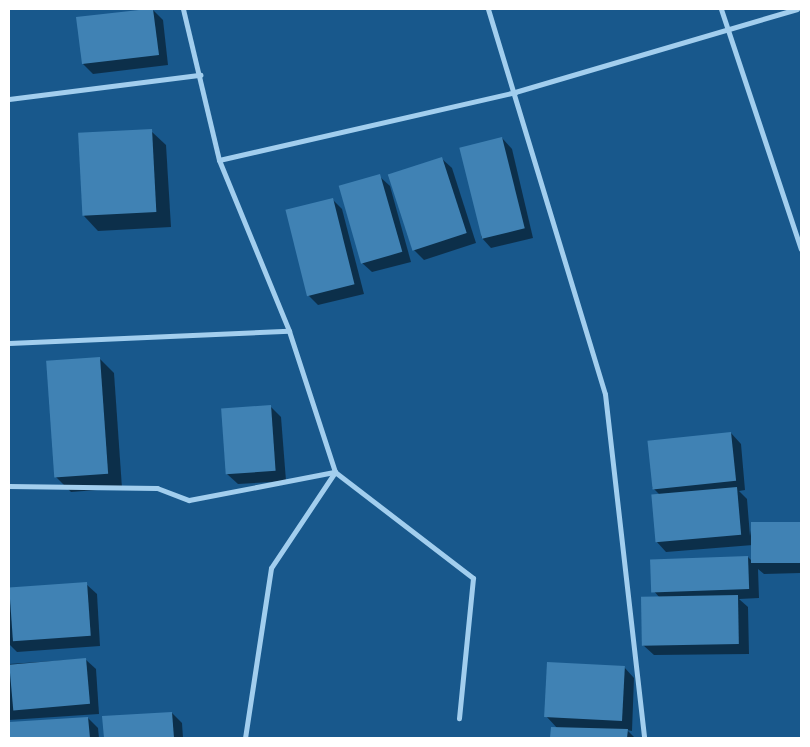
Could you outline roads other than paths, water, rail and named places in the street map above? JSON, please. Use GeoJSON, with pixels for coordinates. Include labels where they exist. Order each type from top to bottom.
{"type":"FeatureCollection","features":[{"type":"Feature","properties":{"kind":"street"},"geometry":{"type":"LineString","coordinates":[[183,9],[219,160],[289,331],[335,472],[473,578],[459,718]]}},
{"type":"Feature","properties":{"kind":"street"},"geometry":{"type":"LineString","coordinates":[[488,9],[515,92],[605,394],[644,738]]}},
{"type":"Feature","properties":{"kind":"street"},"geometry":{"type":"LineString","coordinates":[[721,9],[727,32],[801,248]]}},
{"type":"Feature","properties":{"kind":"street"},"geometry":{"type":"LineString","coordinates":[[219,160],[515,92],[727,32],[797,9]]}},
{"type":"Feature","properties":{"kind":"street"},"geometry":{"type":"LineString","coordinates":[[9,99],[200,75]]}},
{"type":"Feature","properties":{"kind":"street"},"geometry":{"type":"LineString","coordinates":[[9,343],[289,331]]}},
{"type":"Feature","properties":{"kind":"street"},"geometry":{"type":"LineString","coordinates":[[9,486],[157,488],[189,500],[335,472]]}},
{"type":"Feature","properties":{"kind":"street"},"geometry":{"type":"LineString","coordinates":[[245,738],[271,568],[335,472]]}}]}
